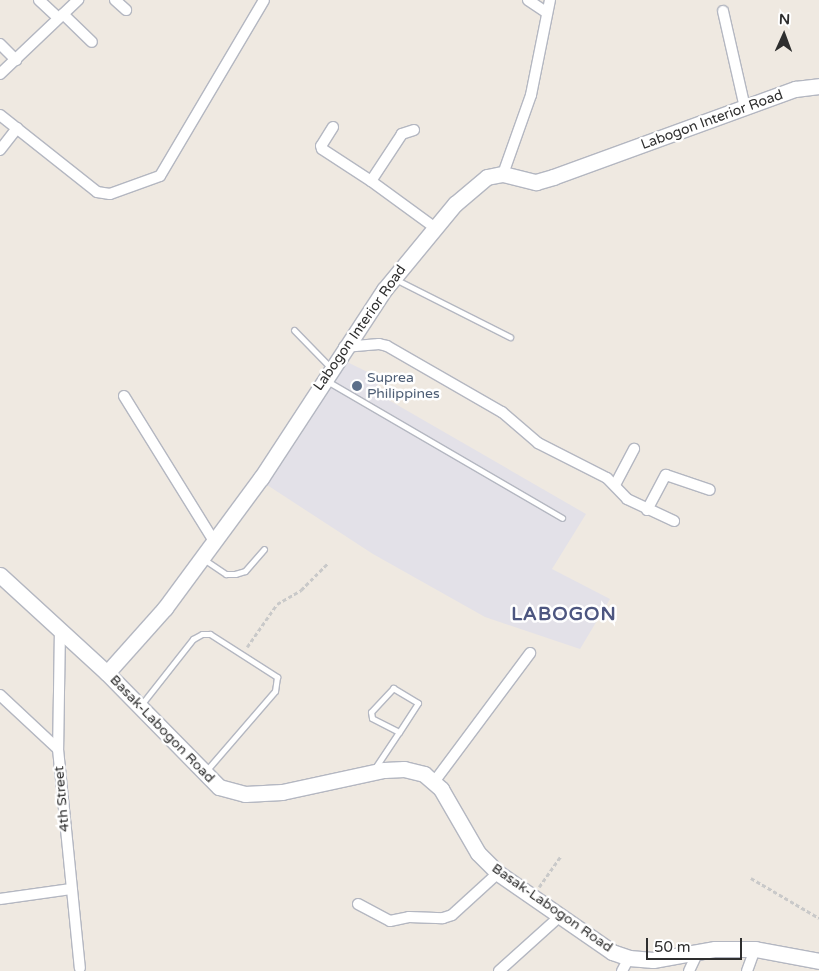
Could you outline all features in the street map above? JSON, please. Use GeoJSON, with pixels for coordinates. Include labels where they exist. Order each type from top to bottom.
{"type":"FeatureCollection","features":[{"type":"Feature","properties":{"kind":"street"},"geometry":{"type":"LineString","coordinates":[[39,0],[92,42]]}},
{"type":"Feature","properties":{"kind":"street"},"geometry":{"type":"LineString","coordinates":[[0,74],[78,0]]}},
{"type":"Feature","properties":{"kind":"street"},"geometry":{"type":"LineString","coordinates":[[115,0],[126,10]]}},
{"type":"Feature","properties":{"kind":"street"},"geometry":{"type":"LineString","coordinates":[[0,115],[97,192],[110,194],[160,176],[264,0]]}},
{"type":"Feature","properties":{"kind":"street"},"geometry":{"type":"LineString","coordinates":[[528,0],[547,12]]}},
{"type":"Feature","properties":{"kind":"street"},"geometry":{"type":"LineString","coordinates":[[503,174],[531,96],[550,0]]}},
{"type":"Feature","properties":{"kind":"street"},"geometry":{"type":"LineString","coordinates":[[723,11],[745,108]]}},
{"type":"Feature","properties":{"kind":"street"},"geometry":{"type":"LineString","coordinates":[[0,44],[16,60]]}},
{"type":"Feature","properties":{"kind":"street","name":"Labogon Interior Road"},"geometry":{"type":"LineString","coordinates":[[107,672],[165,608],[261,478],[344,347],[393,278],[455,204],[487,177],[503,174],[528,181],[552,177],[795,89],[819,86]]}},
{"type":"Feature","properties":{"kind":"street"},"geometry":{"type":"LineString","coordinates":[[333,127],[321,146],[322,149],[371,181],[434,228]]}},
{"type":"Feature","properties":{"kind":"street"},"geometry":{"type":"LineString","coordinates":[[0,150],[17,128]]}},
{"type":"Feature","properties":{"kind":"street"},"geometry":{"type":"LineString","coordinates":[[371,181],[402,134],[414,130]]}},
{"type":"Feature","properties":{"kind":"street"},"geometry":{"type":"LineString","coordinates":[[344,347],[378,344],[387,346],[502,412],[538,443],[615,485],[626,499],[674,521]]}},
{"type":"Feature","properties":{"kind":"street"},"geometry":{"type":"LineString","coordinates":[[124,396],[214,541]]}},
{"type":"Feature","properties":{"kind":"street"},"geometry":{"type":"LineString","coordinates":[[615,485],[634,449]]}},
{"type":"Feature","properties":{"kind":"street"},"geometry":{"type":"LineString","coordinates":[[647,510],[666,475],[710,490]]}},
{"type":"Feature","properties":{"kind":"street","name":"Basak-Labogon Road"},"geometry":{"type":"LineString","coordinates":[[0,574],[107,672],[139,708],[219,787],[245,794],[282,792],[372,772],[404,769],[424,774],[441,789],[478,853],[498,873],[612,952],[626,965],[697,954],[714,949],[756,949],[819,961]]}},
{"type":"Feature","properties":{"kind":"street","name":"4th Street"},"geometry":{"type":"LineString","coordinates":[[60,628],[58,749],[80,968]]}},
{"type":"Feature","properties":{"kind":"street"},"geometry":{"type":"LineString","coordinates":[[434,782],[530,653]]}},
{"type":"Feature","properties":{"kind":"street"},"geometry":{"type":"LineString","coordinates":[[0,695],[58,749]]}},
{"type":"Feature","properties":{"kind":"street"},"geometry":{"type":"LineString","coordinates":[[358,904],[390,921],[409,917],[443,918],[452,915],[498,873]]}},
{"type":"Feature","properties":{"kind":"street"},"geometry":{"type":"LineString","coordinates":[[0,899],[71,889]]}},
{"type":"Feature","properties":{"kind":"street"},"geometry":{"type":"LineString","coordinates":[[499,971],[560,916]]}},
{"type":"Feature","properties":{"kind":"street"},"geometry":{"type":"LineString","coordinates":[[747,971],[756,949]]}},
{"type":"Feature","properties":{"kind":"street"},"geometry":{"type":"LineString","coordinates":[[689,971],[697,954]]}},
{"type":"Feature","properties":{"kind":"lane"},"geometry":{"type":"LineString","coordinates":[[393,278],[510,337]]}},
{"type":"Feature","properties":{"kind":"lane"},"geometry":{"type":"LineString","coordinates":[[294,330],[328,373],[562,518]]}},
{"type":"Feature","properties":{"kind":"lane"},"geometry":{"type":"LineString","coordinates":[[202,558],[226,574],[235,574],[246,571],[264,549]]}},
{"type":"Feature","properties":{"kind":"lane"},"geometry":{"type":"LineString","coordinates":[[139,708],[193,639],[210,634],[276,677],[277,684],[204,773]]}},
{"type":"Feature","properties":{"kind":"lane"},"geometry":{"type":"LineString","coordinates":[[372,772],[399,732],[418,703],[393,688],[371,712],[372,718],[399,732]]}},
{"type":"Feature","properties":{"kind":"path"},"geometry":{"type":"LineString","coordinates":[[242,655],[277,604],[301,590],[326,564]]}},
{"type":"Feature","properties":{"kind":"path"},"geometry":{"type":"LineString","coordinates":[[532,896],[561,856]]}},
{"type":"Feature","properties":{"kind":"path"},"geometry":{"type":"LineString","coordinates":[[751,878],[819,918]]}},
{"type":"Feature","properties":{"kind":"shaded area"},"geometry":{"type":"Polygon","coordinates":[[[345,361],[382,379],[373,391],[586,514],[552,569],[610,599],[580,649],[485,617],[373,554],[264,483],[345,361]]]}},
{"type":"Feature","properties":{"kind":"place","name":"Suprea Philippines"},"geometry":{"type":"Point","coordinates":[357,386]}},
{"type":"Feature","properties":{"kind":"district","name":"LABOGON"},"geometry":{"type":"Point","coordinates":[564,615]}}]}
